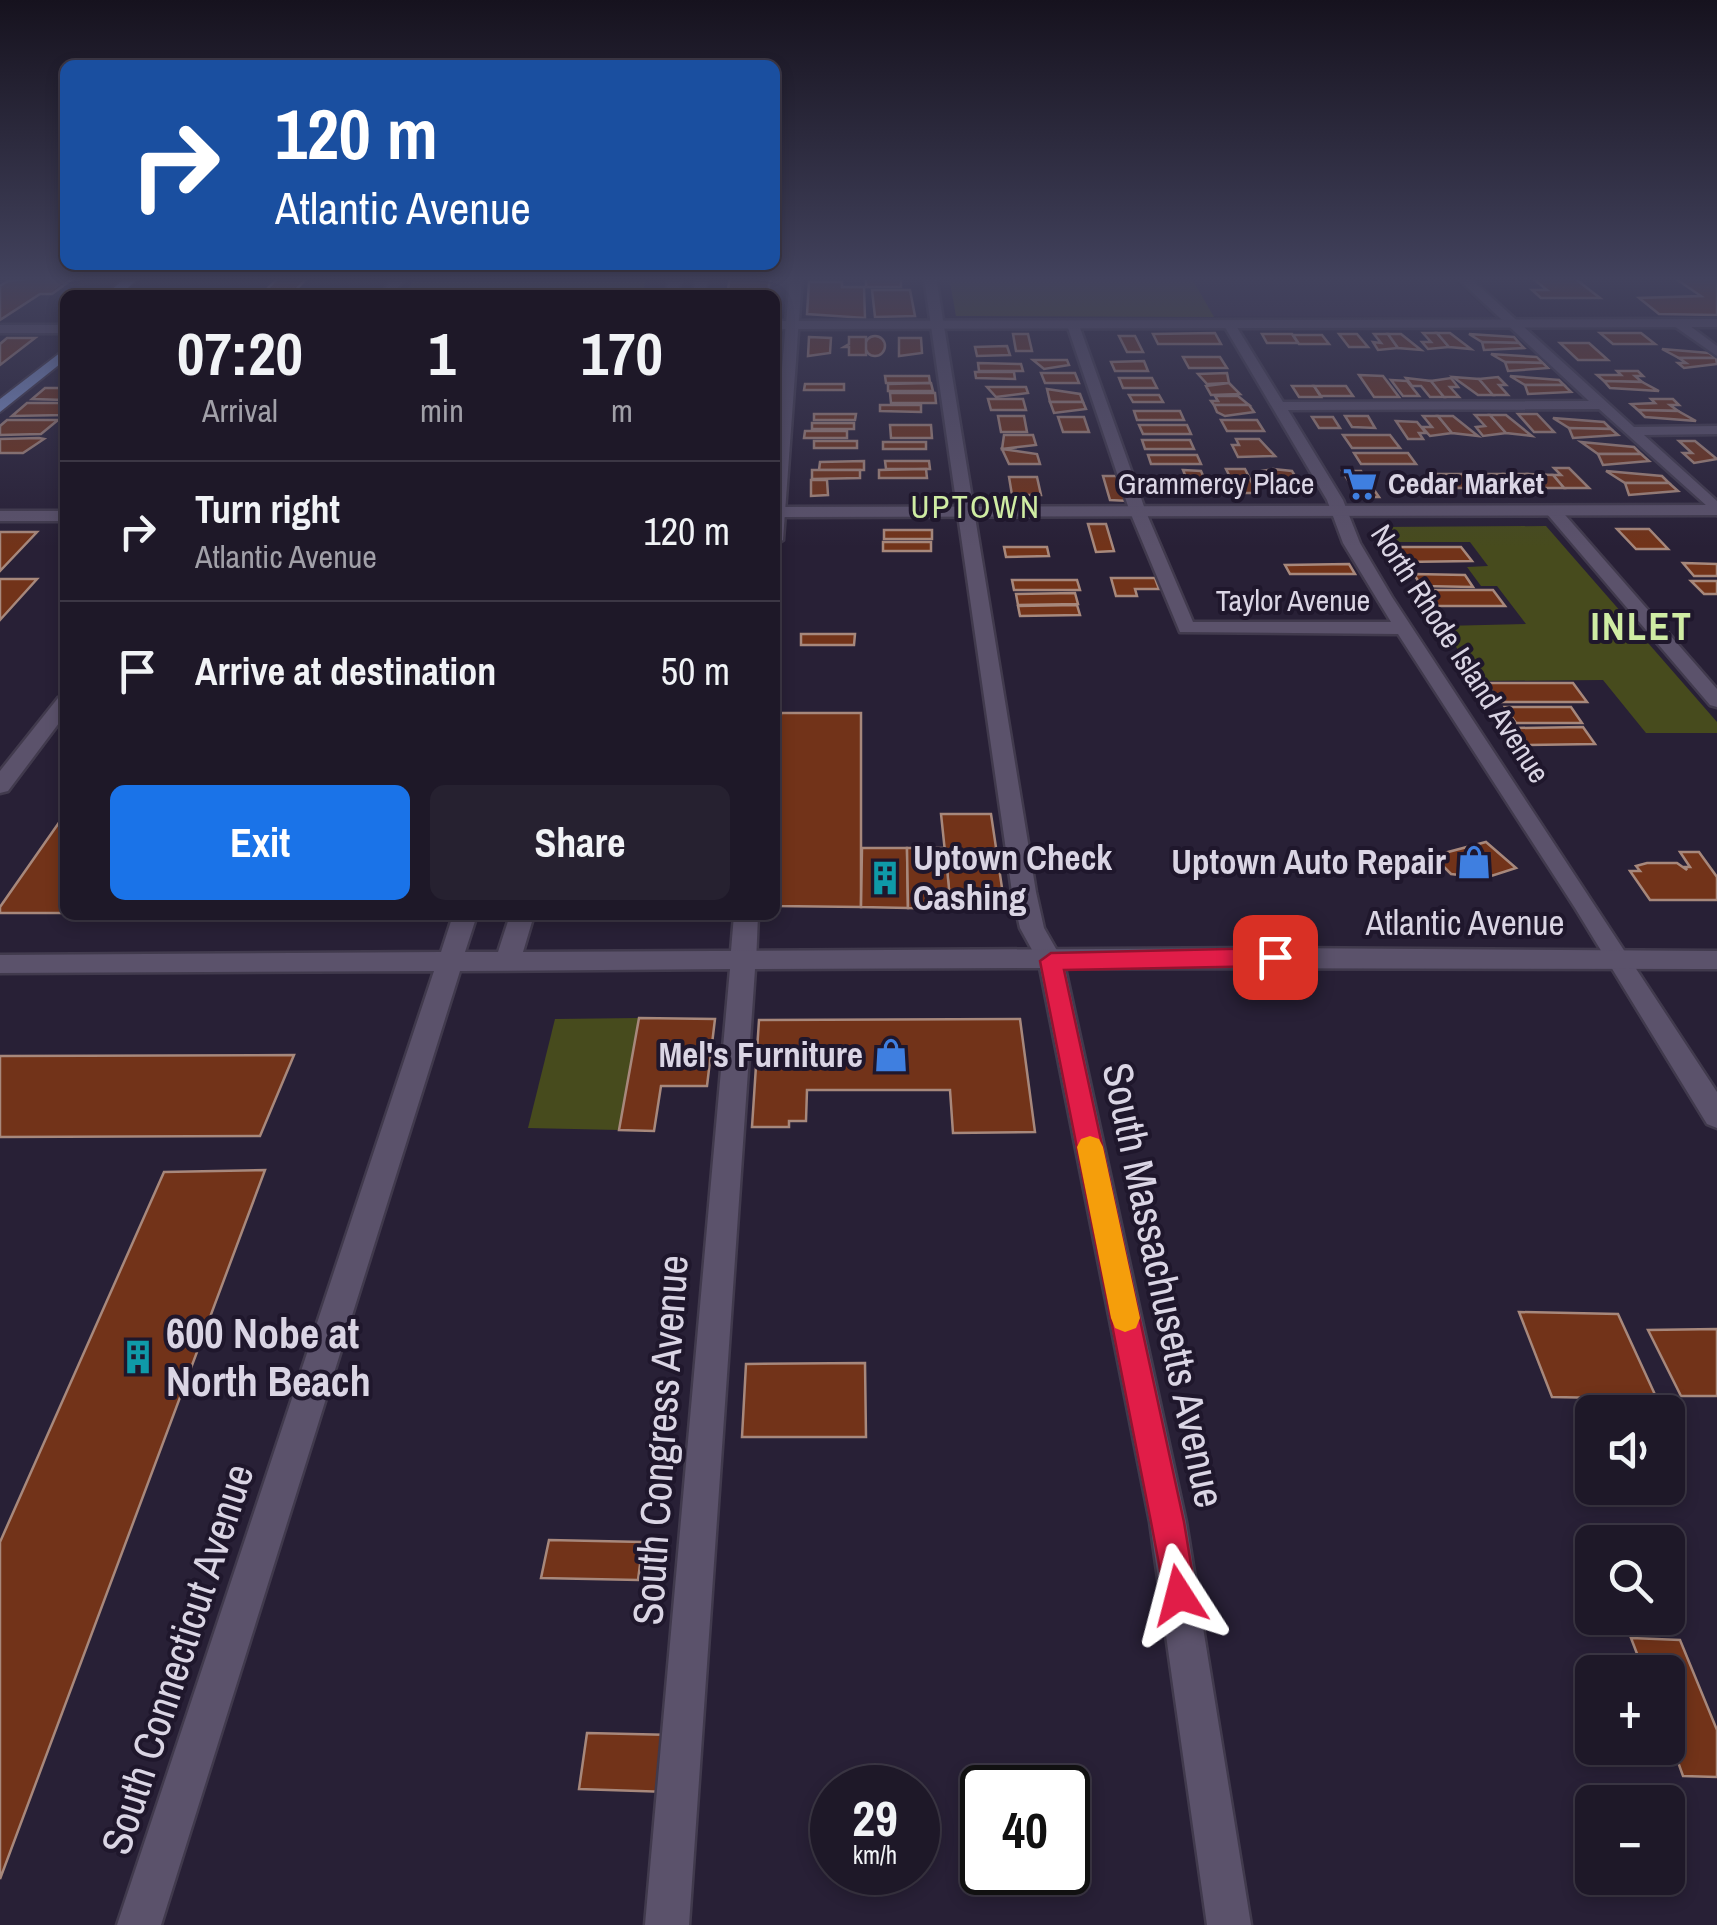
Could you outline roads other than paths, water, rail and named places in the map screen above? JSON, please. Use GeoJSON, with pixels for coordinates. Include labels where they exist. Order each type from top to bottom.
{"type":"FeatureCollection","features":[{"type":"Feature","properties":{"kind":"highway"},"geometry":{"type":"LineString","coordinates":[[0,386],[23,367]]}},
{"type":"Feature","properties":{"kind":"highway"},"geometry":{"type":"LineString","coordinates":[[0,407],[49,367]]}},
{"type":"Feature","properties":{"kind":"street"},"geometry":{"type":"LineString","coordinates":[[780,465],[788,367]]}},
{"type":"Feature","properties":{"kind":"street","name":"South Massachusetts Avenue"},"geometry":{"type":"LineString","coordinates":[[943,367],[1024,892],[1032,928],[1051,961],[1168,1522],[1229,1925]]}},
{"type":"Feature","properties":{"kind":"street"},"geometry":{"type":"LineString","coordinates":[[1088,367],[1138,512]]}},
{"type":"Feature","properties":{"kind":"street","name":"North Rhode Island Avenue"},"geometry":{"type":"LineString","coordinates":[[1254,367],[1405,628],[1622,959],[1717,1116]]}},
{"type":"Feature","properties":{"kind":"street"},"geometry":{"type":"LineString","coordinates":[[1562,367],[1717,510]]}},
{"type":"Feature","properties":{"kind":"street"},"geometry":{"type":"LineString","coordinates":[[1278,406],[1604,404]]}},
{"type":"Feature","properties":{"kind":"street"},"geometry":{"type":"LineString","coordinates":[[1631,430],[1717,430]]}},
{"type":"Feature","properties":{"kind":"street","name":"Grammercy Place"},"geometry":{"type":"LineString","coordinates":[[780,512],[1717,510]]}},
{"type":"Feature","properties":{"kind":"street","name":"Taylor Avenue"},"geometry":{"type":"LineString","coordinates":[[1138,512],[1186,628],[1405,628]]}},
{"type":"Feature","properties":{"kind":"street"},"geometry":{"type":"LineString","coordinates":[[1553,512],[1717,702]]}},
{"type":"Feature","properties":{"kind":"street"},"geometry":{"type":"LineString","coordinates":[[0,516],[60,516]]}},
{"type":"Feature","properties":{"kind":"street"},"geometry":{"type":"LineString","coordinates":[[0,786],[60,708]]}},
{"type":"Feature","properties":{"kind":"street","name":"South Connecticut Avenue"},"geometry":{"type":"LineString","coordinates":[[138,1925],[463,920]]}},
{"type":"Feature","properties":{"kind":"street"},"geometry":{"type":"LineString","coordinates":[[507,964],[520,920]]}},
{"type":"Feature","properties":{"kind":"street","name":"South Congress Avenue"},"geometry":{"type":"LineString","coordinates":[[667,1925],[746,920]]}},
{"type":"Feature","properties":{"kind":"street","name":"Atlantic Avenue"},"geometry":{"type":"LineString","coordinates":[[0,964],[742,963],[1275,957],[1717,960]]}},
{"type":"Feature","properties":{"kind":"place","name":"Cedar Market"},"geometry":{"type":"Point","coordinates":[1360,484]}},
{"type":"Feature","properties":{"kind":"place","name":"Uptown Auto Repair"},"geometry":{"type":"Point","coordinates":[1474,862]}},
{"type":"Feature","properties":{"kind":"place","name":"Uptown Check Cashing"},"geometry":{"type":"Point","coordinates":[885,878]}},
{"type":"Feature","properties":{"kind":"place","name":"Mel's Furniture"},"geometry":{"type":"Point","coordinates":[891,1055]}},
{"type":"Feature","properties":{"kind":"place","name":"600 Nobe at North Beach"},"geometry":{"type":"Point","coordinates":[138,1357]}},
{"type":"Feature","properties":{"kind":"district","name":"UPTOWN"},"geometry":{"type":"Point","coordinates":[976,507]}},
{"type":"Feature","properties":{"kind":"district","name":"INLET"},"geometry":{"type":"Point","coordinates":[1642,627]}}]}
